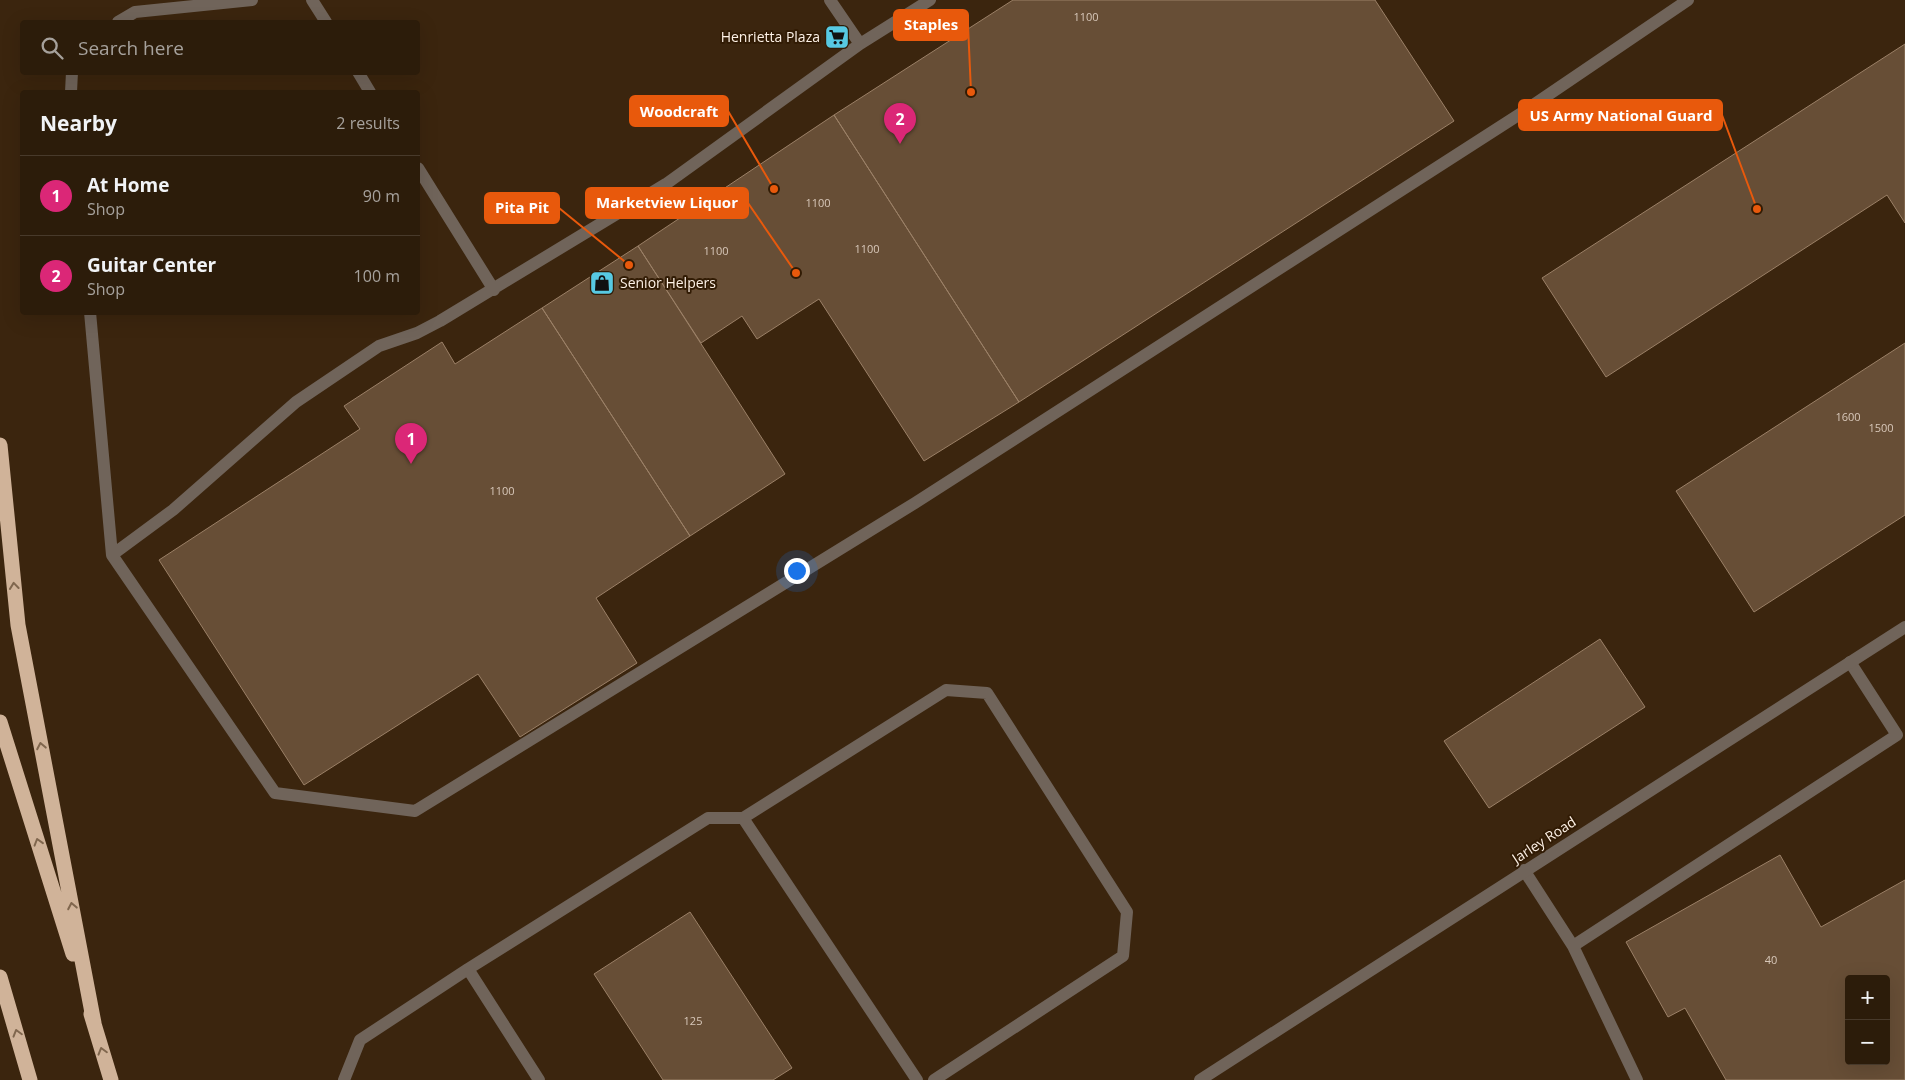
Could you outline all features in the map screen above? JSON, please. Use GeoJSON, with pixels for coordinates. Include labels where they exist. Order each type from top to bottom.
{"type":"FeatureCollection","features":[{"type":"Feature","properties":{"kind":"highway"},"geometry":{"type":"LineString","coordinates":[[0,445],[18,625],[94,1022]]}},
{"type":"Feature","properties":{"kind":"highway"},"geometry":{"type":"LineString","coordinates":[[0,722],[94,1022],[110,1080]]}},
{"type":"Feature","properties":{"kind":"highway"},"geometry":{"type":"LineString","coordinates":[[0,977],[30,1080]]}},
{"type":"Feature","properties":{"kind":"street"},"geometry":{"type":"LineString","coordinates":[[121,20],[135,12],[165,4],[252,0]]}},
{"type":"Feature","properties":{"kind":"street"},"geometry":{"type":"LineString","coordinates":[[312,0],[325,20]]}},
{"type":"Feature","properties":{"kind":"street"},"geometry":{"type":"LineString","coordinates":[[830,0],[860,44]]}},
{"type":"Feature","properties":{"kind":"street"},"geometry":{"type":"LineString","coordinates":[[112,555],[173,510],[296,402],[341,371],[380,346],[417,333],[494,290],[666,184],[860,44],[930,0]]}},
{"type":"Feature","properties":{"kind":"street"},"geometry":{"type":"LineString","coordinates":[[90,315],[112,555],[275,793],[415,811],[915,503],[1514,118],[1688,0]]}},
{"type":"Feature","properties":{"kind":"street"},"geometry":{"type":"LineString","coordinates":[[72,75],[72,90]]}},
{"type":"Feature","properties":{"kind":"street"},"geometry":{"type":"LineString","coordinates":[[360,75],[369,90]]}},
{"type":"Feature","properties":{"kind":"street"},"geometry":{"type":"LineString","coordinates":[[420,171],[494,290]]}},
{"type":"Feature","properties":{"kind":"street","name":"Jarley Road"},"geometry":{"type":"LineString","coordinates":[[1200,1080],[1524,870],[1905,627]]}},
{"type":"Feature","properties":{"kind":"street"},"geometry":{"type":"LineString","coordinates":[[1573,946],[1897,735],[1850,662]]}},
{"type":"Feature","properties":{"kind":"street"},"geometry":{"type":"LineString","coordinates":[[344,1080],[360,1040],[468,969],[708,818],[743,818],[946,690],[987,693],[1127,912],[1123,956],[934,1080]]}},
{"type":"Feature","properties":{"kind":"street"},"geometry":{"type":"LineString","coordinates":[[743,818],[916,1080]]}},
{"type":"Feature","properties":{"kind":"street"},"geometry":{"type":"LineString","coordinates":[[1524,870],[1573,946],[1637,1080]]}},
{"type":"Feature","properties":{"kind":"street"},"geometry":{"type":"LineString","coordinates":[[468,969],[539,1080]]}},
{"type":"Feature","properties":{"kind":"building"},"geometry":{"type":"Polygon","coordinates":[[[1013,0],[1375,0],[1454,121],[1019,402],[834,115],[1013,0]]]}},
{"type":"Feature","properties":{"kind":"building"},"geometry":{"type":"Polygon","coordinates":[[[1905,44],[1905,223],[1887,195],[1606,377],[1542,278],[1905,44]]]}},
{"type":"Feature","properties":{"kind":"building"},"geometry":{"type":"Polygon","coordinates":[[[834,115],[1019,402],[924,461],[819,299],[757,339],[742,316],[701,343],[638,246],[834,115]]]}},
{"type":"Feature","properties":{"kind":"building"},"geometry":{"type":"Polygon","coordinates":[[[638,246],[785,474],[690,536],[542,308],[638,246]]]}},
{"type":"Feature","properties":{"kind":"building"},"geometry":{"type":"Polygon","coordinates":[[[542,308],[690,536],[596,598],[637,663],[520,737],[478,674],[304,785],[159,560],[360,429],[344,406],[442,342],[455,364],[542,308]]]}},
{"type":"Feature","properties":{"kind":"building"},"geometry":{"type":"Polygon","coordinates":[[[1905,343],[1905,515],[1754,612],[1676,491],[1905,343]]]}},
{"type":"Feature","properties":{"kind":"building"},"geometry":{"type":"Polygon","coordinates":[[[1600,639],[1645,707],[1489,808],[1444,741],[1600,639]]]}},
{"type":"Feature","properties":{"kind":"building"},"geometry":{"type":"Polygon","coordinates":[[[1780,855],[1821,927],[1905,880],[1905,1080],[1726,1080],[1685,1008],[1668,1017],[1626,942],[1780,855]]]}},
{"type":"Feature","properties":{"kind":"building"},"geometry":{"type":"Polygon","coordinates":[[[690,912],[792,1068],[773,1080],[663,1080],[594,974],[690,912]]]}},
{"type":"Feature","properties":{"kind":"place","name":"Henrietta Plaza"},"geometry":{"type":"Point","coordinates":[837,37]}},
{"type":"Feature","properties":{"kind":"place","name":"Staples"},"geometry":{"type":"Point","coordinates":[971,92]}},
{"type":"Feature","properties":{"kind":"place","name":"Guitar Center"},"geometry":{"type":"Point","coordinates":[900,144]}},
{"type":"Feature","properties":{"kind":"place","name":"Woodcraft"},"geometry":{"type":"Point","coordinates":[774,189]}},
{"type":"Feature","properties":{"kind":"place","name":"US Army National Guard"},"geometry":{"type":"Point","coordinates":[1757,209]}},
{"type":"Feature","properties":{"kind":"place","name":"Pita Pit"},"geometry":{"type":"Point","coordinates":[629,265]}},
{"type":"Feature","properties":{"kind":"place","name":"Marketview Liquor"},"geometry":{"type":"Point","coordinates":[796,273]}},
{"type":"Feature","properties":{"kind":"place","name":"Senior Helpers"},"geometry":{"type":"Point","coordinates":[602,283]}},
{"type":"Feature","properties":{"kind":"place","name":"At Home"},"geometry":{"type":"Point","coordinates":[411,464]}}]}
